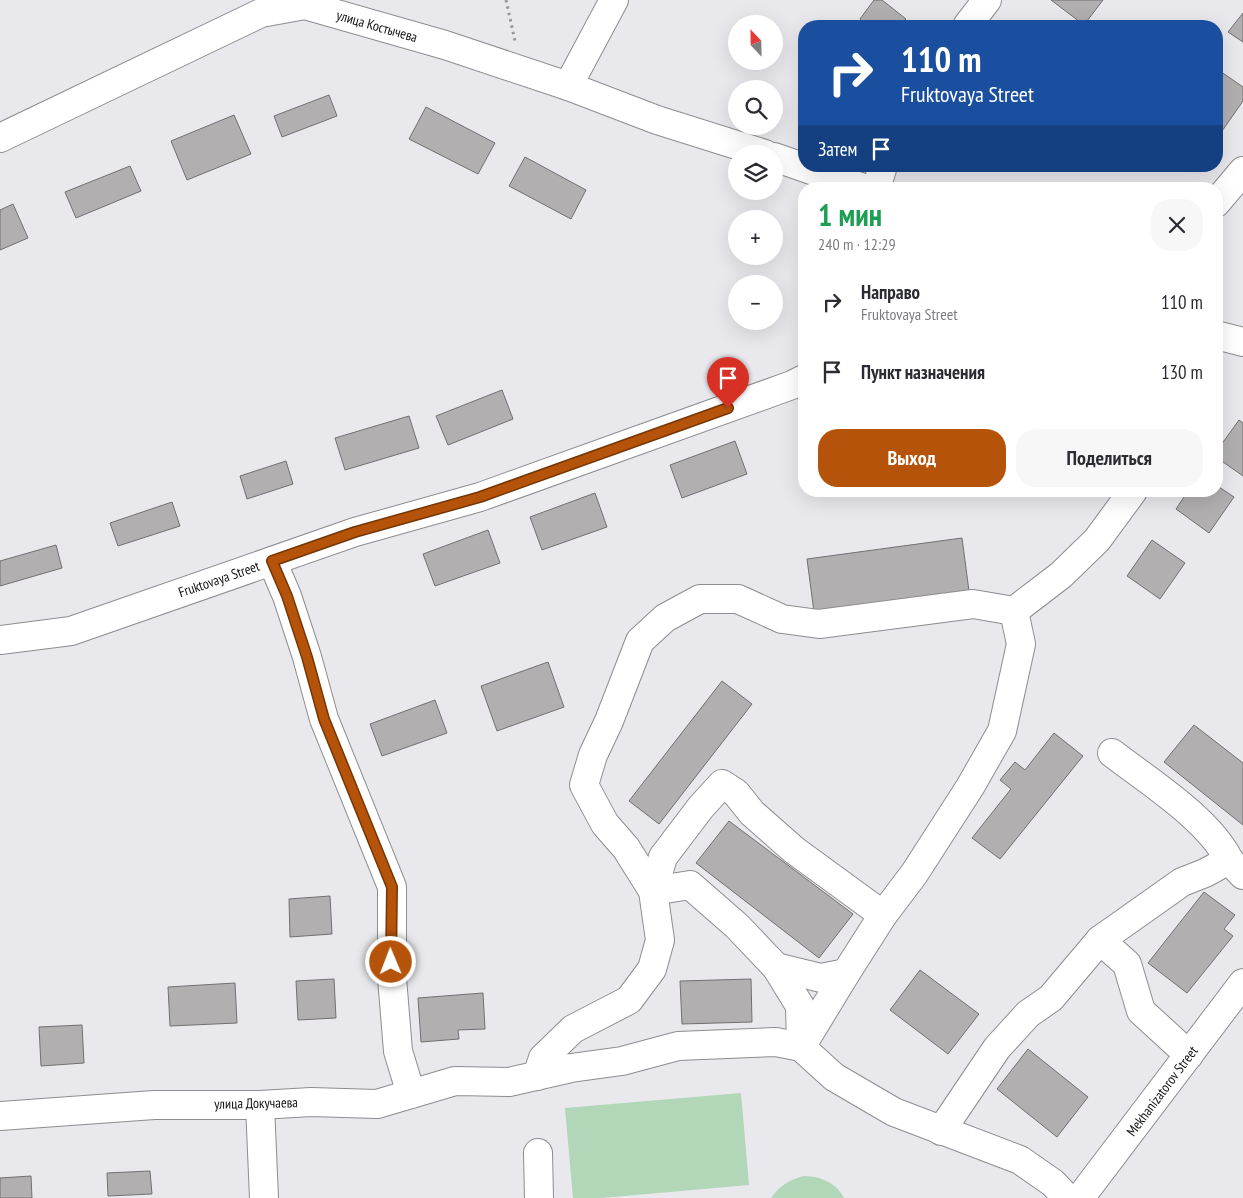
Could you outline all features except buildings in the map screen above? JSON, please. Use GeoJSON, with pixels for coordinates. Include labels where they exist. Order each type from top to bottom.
{"type":"FeatureCollection","features":[{"type":"Feature","properties":{"kind":"street"},"geometry":{"type":"LineString","coordinates":[[568,86],[614,0]]}},
{"type":"Feature","properties":{"kind":"street"},"geometry":{"type":"LineString","coordinates":[[972,20],[987,0]]}},
{"type":"Feature","properties":{"kind":"street","name":"улица Костычева"},"geometry":{"type":"LineString","coordinates":[[0,138],[261,13],[305,5],[445,45],[568,86],[657,120],[736,145]]}},
{"type":"Feature","properties":{"kind":"street"},"geometry":{"type":"LineString","coordinates":[[783,160],[798,165]]}},
{"type":"Feature","properties":{"kind":"street"},"geometry":{"type":"LineString","coordinates":[[1223,195],[1243,171]]}},
{"type":"Feature","properties":{"kind":"street"},"geometry":{"type":"LineString","coordinates":[[817,172],[846,182]]}},
{"type":"Feature","properties":{"kind":"street"},"geometry":{"type":"LineString","coordinates":[[1223,337],[1243,342]]}},
{"type":"Feature","properties":{"kind":"street","name":"Fruktovaya Street"},"geometry":{"type":"LineString","coordinates":[[0,640],[71,631],[355,532],[480,497],[798,382]]}},
{"type":"Feature","properties":{"kind":"street"},"geometry":{"type":"LineString","coordinates":[[537,1076],[543,1058],[573,1029],[629,1000],[652,969],[660,940],[653,891],[626,848],[605,824],[584,785],[593,755],[609,721],[640,640],[665,618],[700,598],[738,599],[782,619],[819,624],[974,604],[1014,611],[1061,575],[1097,540],[1129,497]]}},
{"type":"Feature","properties":{"kind":"street"},"geometry":{"type":"LineString","coordinates":[[272,561],[304,649],[324,719],[392,887],[392,978],[398,1051],[411,1094]]}},
{"type":"Feature","properties":{"kind":"street"},"geometry":{"type":"LineString","coordinates":[[800,1006],[833,975],[914,874],[970,787],[1002,731],[1021,644],[1014,611]]}},
{"type":"Feature","properties":{"kind":"street"},"geometry":{"type":"LineString","coordinates":[[941,1131],[997,1048],[1028,1014],[1051,998],[1100,940],[1182,882],[1205,873],[1236,868],[1222,845],[1178,804],[1112,753]]}},
{"type":"Feature","properties":{"kind":"street"},"geometry":{"type":"LineString","coordinates":[[653,891],[663,858],[701,807],[722,784],[736,792],[752,813],[794,850],[883,915]]}},
{"type":"Feature","properties":{"kind":"street"},"geometry":{"type":"LineString","coordinates":[[653,891],[690,885],[737,926],[776,968],[800,1006],[801,1048],[834,1078],[894,1112],[1020,1160],[1053,1184],[1067,1198]]}},
{"type":"Feature","properties":{"kind":"street"},"geometry":{"type":"LineString","coordinates":[[1100,940],[1127,964],[1141,1010],[1188,1055]]}},
{"type":"Feature","properties":{"kind":"street"},"geometry":{"type":"LineString","coordinates":[[776,968],[833,975]]}},
{"type":"Feature","properties":{"kind":"street"},"geometry":{"type":"LineString","coordinates":[[801,1048],[833,975]]}},
{"type":"Feature","properties":{"kind":"street","name":"Mekhanizatorov Street"},"geometry":{"type":"LineString","coordinates":[[1080,1198],[1243,983]]}},
{"type":"Feature","properties":{"kind":"street","name":"улица Докучаева"},"geometry":{"type":"LineString","coordinates":[[0,1116],[154,1105],[260,1105],[311,1102],[377,1104],[455,1081],[509,1082],[571,1068],[622,1062],[678,1046],[776,1042],[801,1048]]}},
{"type":"Feature","properties":{"kind":"street"},"geometry":{"type":"LineString","coordinates":[[260,1105],[264,1198]]}},
{"type":"Feature","properties":{"kind":"street"},"geometry":{"type":"LineString","coordinates":[[538,1154],[539,1198]]}},
{"type":"Feature","properties":{"kind":"path"},"geometry":{"type":"LineString","coordinates":[[506,0],[517,53],[516,70]]}},
{"type":"Feature","properties":{"kind":"green space"},"geometry":{"type":"Polygon","coordinates":[[[741,1093],[749,1185],[602,1198],[573,1198],[565,1108],[741,1093]]]}},
{"type":"Feature","properties":{"kind":"green space"},"geometry":{"type":"Polygon","coordinates":[[[804,1176],[827,1181],[844,1198],[771,1198],[785,1184],[804,1176]]]}},
{"type":"Feature","properties":{"kind":"route"},"geometry":{"type":"LineString","coordinates":[[391,962],[392,887],[324,719],[307,657],[287,596],[272,561],[355,532],[480,497],[728,408]]}}]}
